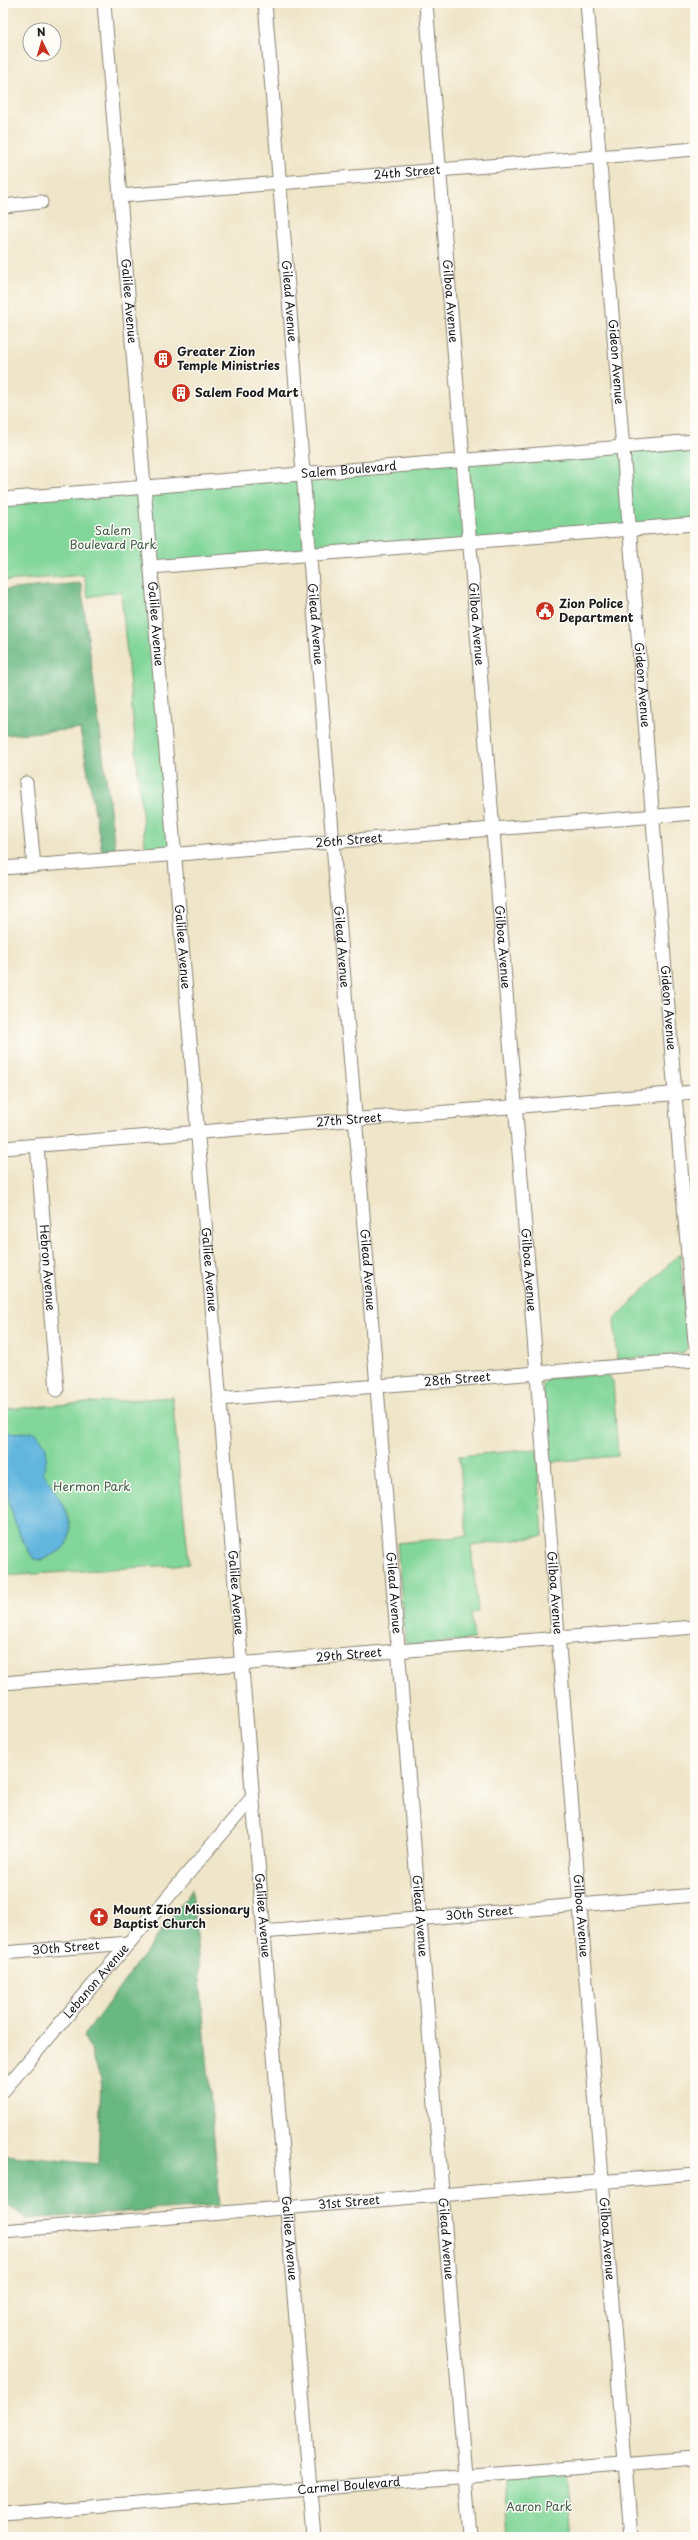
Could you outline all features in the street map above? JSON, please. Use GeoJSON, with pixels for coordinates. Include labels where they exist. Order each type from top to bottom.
{"type":"FeatureCollection","features":[{"type":"Feature","properties":{"kind":"street","name":"Galilee Avenue"},"geometry":{"type":"LineString","coordinates":[[104,3],[314,2537]]}},
{"type":"Feature","properties":{"kind":"street","name":"Gilead Avenue"},"geometry":{"type":"LineString","coordinates":[[265,3],[470,2537]]}},
{"type":"Feature","properties":{"kind":"street","name":"Gilboa Avenue"},"geometry":{"type":"LineString","coordinates":[[426,3],[631,2537]]}},
{"type":"Feature","properties":{"kind":"street","name":"Gideon Avenue"},"geometry":{"type":"LineString","coordinates":[[587,3],[628,529],[653,817],[695,1342]]}},
{"type":"Feature","properties":{"kind":"street","name":"24th Street"},"geometry":{"type":"LineString","coordinates":[[120,196],[695,149]]}},
{"type":"Feature","properties":{"kind":"street"},"geometry":{"type":"LineString","coordinates":[[3,206],[41,202]]}},
{"type":"Feature","properties":{"kind":"street","name":"Salem Boulevard"},"geometry":{"type":"LineString","coordinates":[[3,499],[695,441]]}},
{"type":"Feature","properties":{"kind":"street"},"geometry":{"type":"LineString","coordinates":[[150,567],[695,524]]}},
{"type":"Feature","properties":{"kind":"street"},"geometry":{"type":"LineString","coordinates":[[26,783],[34,866]]}},
{"type":"Feature","properties":{"kind":"street","name":"26th Street"},"geometry":{"type":"LineString","coordinates":[[3,868],[695,813]]}},
{"type":"Feature","properties":{"kind":"street","name":"27th Street"},"geometry":{"type":"LineString","coordinates":[[3,1148],[695,1092]]}},
{"type":"Feature","properties":{"kind":"street","name":"Hebron Avenue"},"geometry":{"type":"LineString","coordinates":[[37,1145],[57,1390]]}},
{"type":"Feature","properties":{"kind":"street","name":"28th Street"},"geometry":{"type":"LineString","coordinates":[[219,1399],[695,1360]]}},
{"type":"Feature","properties":{"kind":"street","name":"29th Street"},"geometry":{"type":"LineString","coordinates":[[3,1684],[695,1627]]}},
{"type":"Feature","properties":{"kind":"street","name":"Lebanon Avenue"},"geometry":{"type":"LineString","coordinates":[[3,2091],[252,1798]]}},
{"type":"Feature","properties":{"kind":"street","name":"30th Street"},"geometry":{"type":"LineString","coordinates":[[263,1932],[695,1895]]}},
{"type":"Feature","properties":{"kind":"street","name":"30th Street"},"geometry":{"type":"LineString","coordinates":[[3,1953],[129,1943]]}},
{"type":"Feature","properties":{"kind":"street","name":"31st Street"},"geometry":{"type":"LineString","coordinates":[[3,2231],[695,2174]]}},
{"type":"Feature","properties":{"kind":"street","name":"Carmel Boulevard"},"geometry":{"type":"LineString","coordinates":[[3,2514],[695,2458]]}},
{"type":"Feature","properties":{"kind":"green space","name":"Salem Boulevard Park"},"geometry":{"type":"Polygon","coordinates":[[[695,441],[695,524],[150,567],[174,855],[146,857],[121,591],[88,597],[84,575],[3,581],[3,499],[695,441]]]}},
{"type":"Feature","properties":{"kind":"green space"},"geometry":{"type":"Polygon","coordinates":[[[81,583],[115,848],[102,851],[80,729],[3,735],[3,590],[81,583]]]}},
{"type":"Feature","properties":{"kind":"green space"},"geometry":{"type":"Polygon","coordinates":[[[680,1253],[688,1347],[683,1353],[617,1360],[614,1320],[680,1253]]]}},
{"type":"Feature","properties":{"kind":"green space"},"geometry":{"type":"Polygon","coordinates":[[[607,1374],[613,1381],[618,1456],[549,1462],[543,1384],[549,1378],[607,1374]]]}},
{"type":"Feature","properties":{"kind":"green space","name":"Hermon Park"},"geometry":{"type":"Polygon","coordinates":[[[172,1397],[189,1564],[3,1576],[3,1409],[172,1397]]]}},
{"type":"Feature","properties":{"kind":"green space"},"geometry":{"type":"Polygon","coordinates":[[[537,1449],[543,1536],[471,1546],[478,1612],[471,1613],[474,1639],[412,1645],[405,1641],[397,1543],[467,1536],[459,1456],[537,1449]]]}},
{"type":"Feature","properties":{"kind":"green space"},"geometry":{"type":"Polygon","coordinates":[[[192,1889],[220,2205],[27,2219],[3,2202],[3,2155],[98,2164],[101,2079],[84,2036],[192,1889]]]}},
{"type":"Feature","properties":{"kind":"green space","name":"Aaron Park"},"geometry":{"type":"Polygon","coordinates":[[[566,2475],[572,2537],[509,2537],[505,2480],[566,2475]]]}},
{"type":"Feature","properties":{"kind":"water"},"geometry":{"type":"Polygon","coordinates":[[[35,1432],[43,1443],[47,1455],[43,1472],[66,1511],[70,1532],[68,1541],[61,1550],[42,1560],[34,1559],[25,1545],[12,1514],[8,1499],[3,1450],[3,1433],[35,1432]]]}},
{"type":"Feature","properties":{"kind":"place","name":"Greater Zion Temple Ministries"},"geometry":{"type":"Point","coordinates":[163,359]}},
{"type":"Feature","properties":{"kind":"place","name":"Salem Food Mart"},"geometry":{"type":"Point","coordinates":[181,393]}},
{"type":"Feature","properties":{"kind":"place","name":"Zion Police Department"},"geometry":{"type":"Point","coordinates":[545,611]}},
{"type":"Feature","properties":{"kind":"place","name":"Mount Zion Missionary Baptist Church"},"geometry":{"type":"Point","coordinates":[99,1917]}}]}
